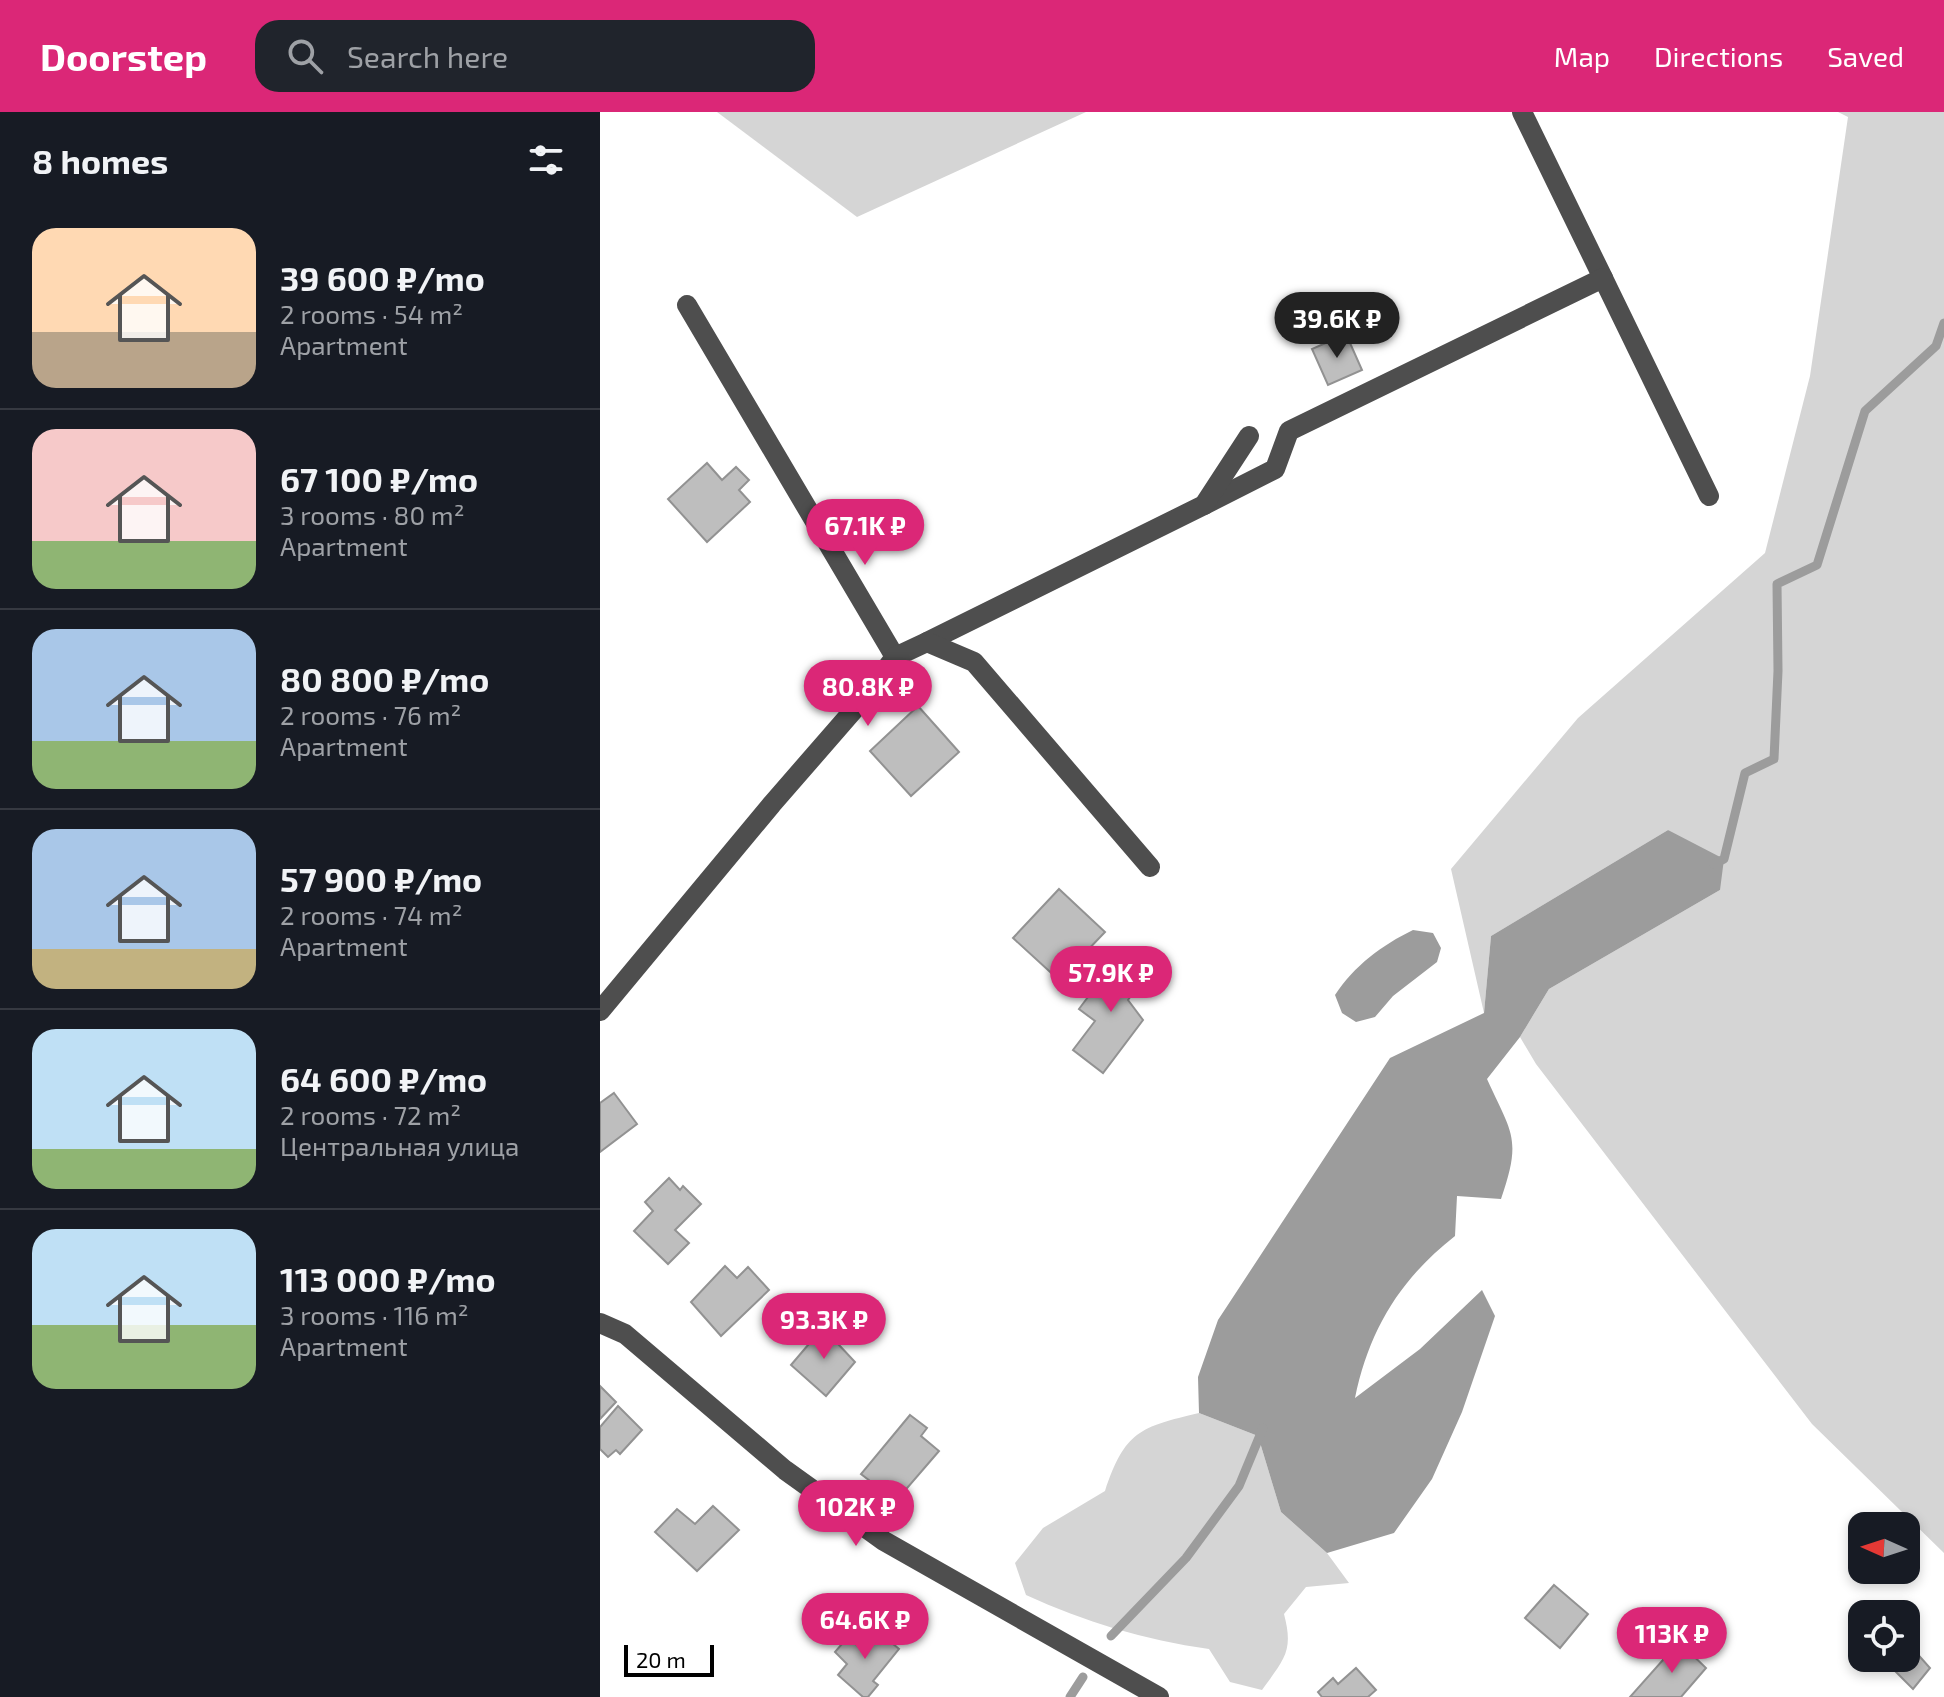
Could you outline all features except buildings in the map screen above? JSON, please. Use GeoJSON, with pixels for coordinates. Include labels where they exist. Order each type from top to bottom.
{"type":"FeatureCollection","features":[{"type":"Feature","properties":{"kind":"street"},"geometry":{"type":"LineString","coordinates":[[1522,112],[1709,496]]}},
{"type":"Feature","properties":{"kind":"street"},"geometry":{"type":"LineString","coordinates":[[600,1011],[895,657],[1275,469],[1289,431],[1603,278]]}},
{"type":"Feature","properties":{"kind":"street"},"geometry":{"type":"LineString","coordinates":[[687,305],[895,657]]}},
{"type":"Feature","properties":{"kind":"street"},"geometry":{"type":"LineString","coordinates":[[1204,505],[1249,436]]}},
{"type":"Feature","properties":{"kind":"street"},"geometry":{"type":"LineString","coordinates":[[927,642],[974,662],[1150,867]]}},
{"type":"Feature","properties":{"kind":"street"},"geometry":{"type":"LineString","coordinates":[[600,1323],[625,1334],[785,1470],[884,1541],[1159,1697]]}},
{"type":"Feature","properties":{"kind":"shaded area"},"geometry":{"type":"Polygon","coordinates":[[[717,112],[1086,112],[857,217],[717,112]]]}},
{"type":"Feature","properties":{"kind":"shaded area"},"geometry":{"type":"Polygon","coordinates":[[[1838,112],[1944,112],[1944,1553],[1920,1530],[1920,1512],[1902,1512],[1812,1424],[1536,1064],[1520,1037],[1549,989],[1720,890],[1668,830],[1491,936],[1484,1013],[1451,869],[1578,718],[1765,553],[1810,376],[1848,117],[1838,112]]]}},
{"type":"Feature","properties":{"kind":"shaded area"},"geometry":{"type":"Polygon","coordinates":[[[1668,830],[1724,859],[1720,890],[1549,989],[1520,1037],[1487,1079],[1511,1137],[1511,1162],[1501,1199],[1457,1196],[1455,1236],[1418,1270],[1390,1308],[1369,1350],[1355,1398],[1420,1349],[1482,1290],[1495,1316],[1462,1412],[1432,1479],[1394,1533],[1327,1553],[1281,1512],[1258,1436],[1199,1413],[1198,1377],[1218,1320],[1390,1058],[1484,1013],[1491,936],[1668,830]]]}},
{"type":"Feature","properties":{"kind":"shaded area"},"geometry":{"type":"Polygon","coordinates":[[[1413,930],[1433,933],[1441,948],[1437,962],[1393,996],[1375,1017],[1356,1022],[1342,1013],[1335,995],[1351,975],[1390,942],[1413,930]]]}},
{"type":"Feature","properties":{"kind":"shaded area"},"geometry":{"type":"Polygon","coordinates":[[[1199,1413],[1258,1436],[1281,1512],[1327,1553],[1349,1583],[1306,1587],[1284,1614],[1288,1638],[1285,1655],[1262,1690],[1230,1682],[1209,1649],[1115,1629],[1026,1595],[1015,1563],[1043,1528],[1105,1491],[1120,1455],[1137,1435],[1162,1423],[1199,1413]]]}},
{"type":"Feature","properties":{"kind":"waterway"},"geometry":{"type":"LineString","coordinates":[[1714,864],[1724,859],[1745,773],[1774,759],[1778,671],[1777,584],[1817,565],[1865,411],[1936,346],[1944,323]]}},
{"type":"Feature","properties":{"kind":"waterway"},"geometry":{"type":"LineString","coordinates":[[1111,1636],[1186,1558],[1239,1486],[1263,1428]]}},
{"type":"Feature","properties":{"kind":"waterway"},"geometry":{"type":"LineString","coordinates":[[1070,1697],[1083,1677]]}}]}
